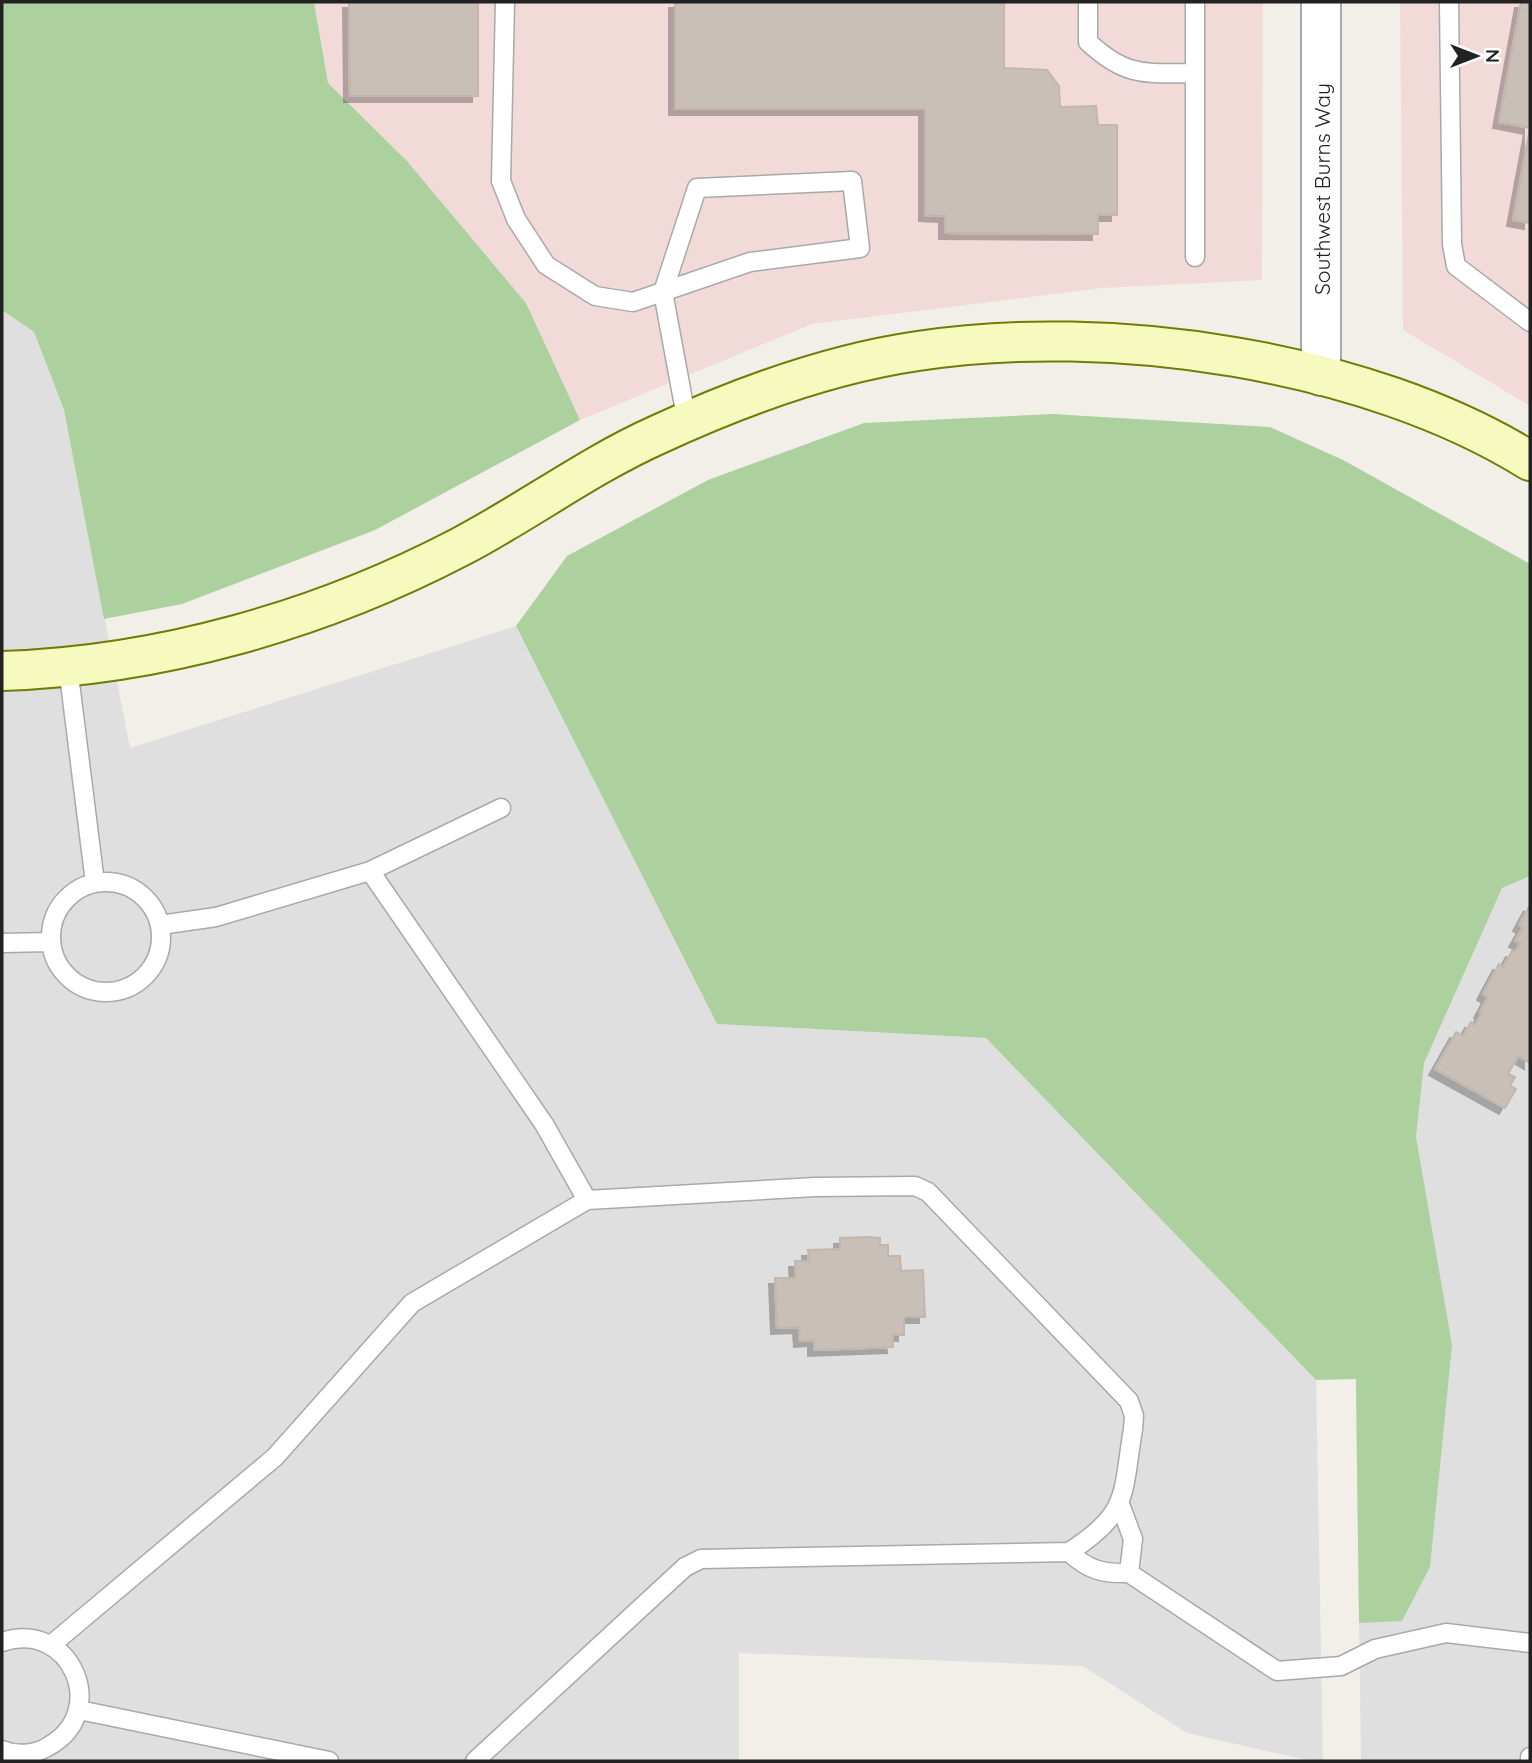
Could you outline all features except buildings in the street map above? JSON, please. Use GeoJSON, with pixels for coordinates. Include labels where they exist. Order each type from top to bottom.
{"type":"FeatureCollection","features":[{"type":"Feature","properties":{"kind":"main road"},"geometry":{"type":"LineString","coordinates":[[2,671],[68,667],[208,642],[292,618],[397,579],[463,545],[622,451],[688,422],[778,386],[826,372],[880,358],[964,346],[1048,342],[1134,345],[1253,361],[1321,376],[1471,427],[1530,461]]}},
{"type":"Feature","properties":{"kind":"street","name":"Southwest Burns Way"},"geometry":{"type":"LineString","coordinates":[[1321,2],[1321,376]]}},
{"type":"Feature","properties":{"kind":"lane"},"geometry":{"type":"LineString","coordinates":[[505,2],[501,181],[516,219],[546,265],[595,296],[633,302],[663,292],[750,262],[860,248],[852,181],[697,188],[663,292],[688,422]]}},
{"type":"Feature","properties":{"kind":"lane"},"geometry":{"type":"LineString","coordinates":[[1088,2],[1088,42],[1108,60],[1133,72],[1195,73]]}},
{"type":"Feature","properties":{"kind":"lane"},"geometry":{"type":"LineString","coordinates":[[1195,2],[1195,257]]}},
{"type":"Feature","properties":{"kind":"lane"},"geometry":{"type":"LineString","coordinates":[[1450,2],[1452,244],[1456,266],[1530,323]]}},
{"type":"Feature","properties":{"kind":"lane"},"geometry":{"type":"LineString","coordinates":[[68,667],[95,883]]}},
{"type":"Feature","properties":{"kind":"lane"},"geometry":{"type":"LineString","coordinates":[[160,925],[216,917],[370,871],[501,808]]}},
{"type":"Feature","properties":{"kind":"lane"},"geometry":{"type":"LineString","coordinates":[[370,871],[544,1124],[587,1200]]}},
{"type":"Feature","properties":{"kind":"lane"},"geometry":{"type":"LineString","coordinates":[[113,882],[129,887],[143,896],[160,925],[161,943],[156,960],[146,975],[132,986],[115,992],[97,992],[80,986],[66,975],[56,960],[51,942],[52,926],[58,911],[80,888],[95,883],[113,882]]}},
{"type":"Feature","properties":{"kind":"lane"},"geometry":{"type":"LineString","coordinates":[[2,943],[51,942]]}},
{"type":"Feature","properties":{"kind":"lane"},"geometry":{"type":"LineString","coordinates":[[51,1645],[275,1457],[412,1303],[587,1200],[815,1187],[915,1186],[928,1192],[1129,1401],[1134,1416],[1121,1507],[1133,1539],[1129,1573]]}},
{"type":"Feature","properties":{"kind":"lane"},"geometry":{"type":"LineString","coordinates":[[475,1761],[685,1567],[701,1559],[1069,1552],[1091,1538],[1121,1507]]}},
{"type":"Feature","properties":{"kind":"lane"},"geometry":{"type":"LineString","coordinates":[[1069,1552],[1085,1567],[1108,1574],[1129,1573],[1277,1671],[1341,1667],[1376,1649],[1446,1633],[1530,1643]]}},
{"type":"Feature","properties":{"kind":"lane"},"geometry":{"type":"LineString","coordinates":[[2,1642],[32,1638],[51,1645],[65,1657],[76,1673],[80,1691],[79,1710],[71,1727],[58,1741],[42,1750],[24,1754],[2,1750]]}},
{"type":"Feature","properties":{"kind":"lane"},"geometry":{"type":"LineString","coordinates":[[79,1710],[329,1761]]}},
{"type":"Feature","properties":{"kind":"shaded area"},"geometry":{"type":"Polygon","coordinates":[[[314,2],[1263,2],[1262,280],[1102,288],[812,324],[580,420],[526,303],[407,161],[328,83],[314,2]]]}},
{"type":"Feature","properties":{"kind":"shaded area"},"geometry":{"type":"Polygon","coordinates":[[[1400,2],[1530,2],[1530,406],[1403,330],[1400,2]]]}},
{"type":"Feature","properties":{"kind":"shaded area"},"geometry":{"type":"Polygon","coordinates":[[[2,310],[34,332],[64,410],[130,748],[516,626],[717,1024],[986,1038],[1316,1380],[1323,1761],[1311,1761],[1187,1733],[1083,1666],[739,1653],[739,1761],[2,1761],[2,310]]]}},
{"type":"Feature","properties":{"kind":"shaded area"},"geometry":{"type":"Polygon","coordinates":[[[1343,460],[1530,564],[1530,1761],[1361,1761],[1343,460]]]}},
{"type":"Feature","properties":{"kind":"green space"},"geometry":{"type":"Polygon","coordinates":[[[2,2],[314,2],[328,83],[407,161],[526,303],[580,420],[375,530],[182,604],[104,619],[64,410],[34,332],[2,310],[2,2]]]}},
{"type":"Feature","properties":{"kind":"green space"},"geometry":{"type":"Polygon","coordinates":[[[1052,414],[1270,427],[1343,460],[1530,564],[1530,876],[1502,888],[1424,1063],[1416,1137],[1452,1345],[1430,1567],[1402,1621],[1359,1623],[1356,1379],[1316,1380],[986,1038],[717,1024],[516,626],[567,556],[708,480],[864,423],[1052,414]]]}}]}
